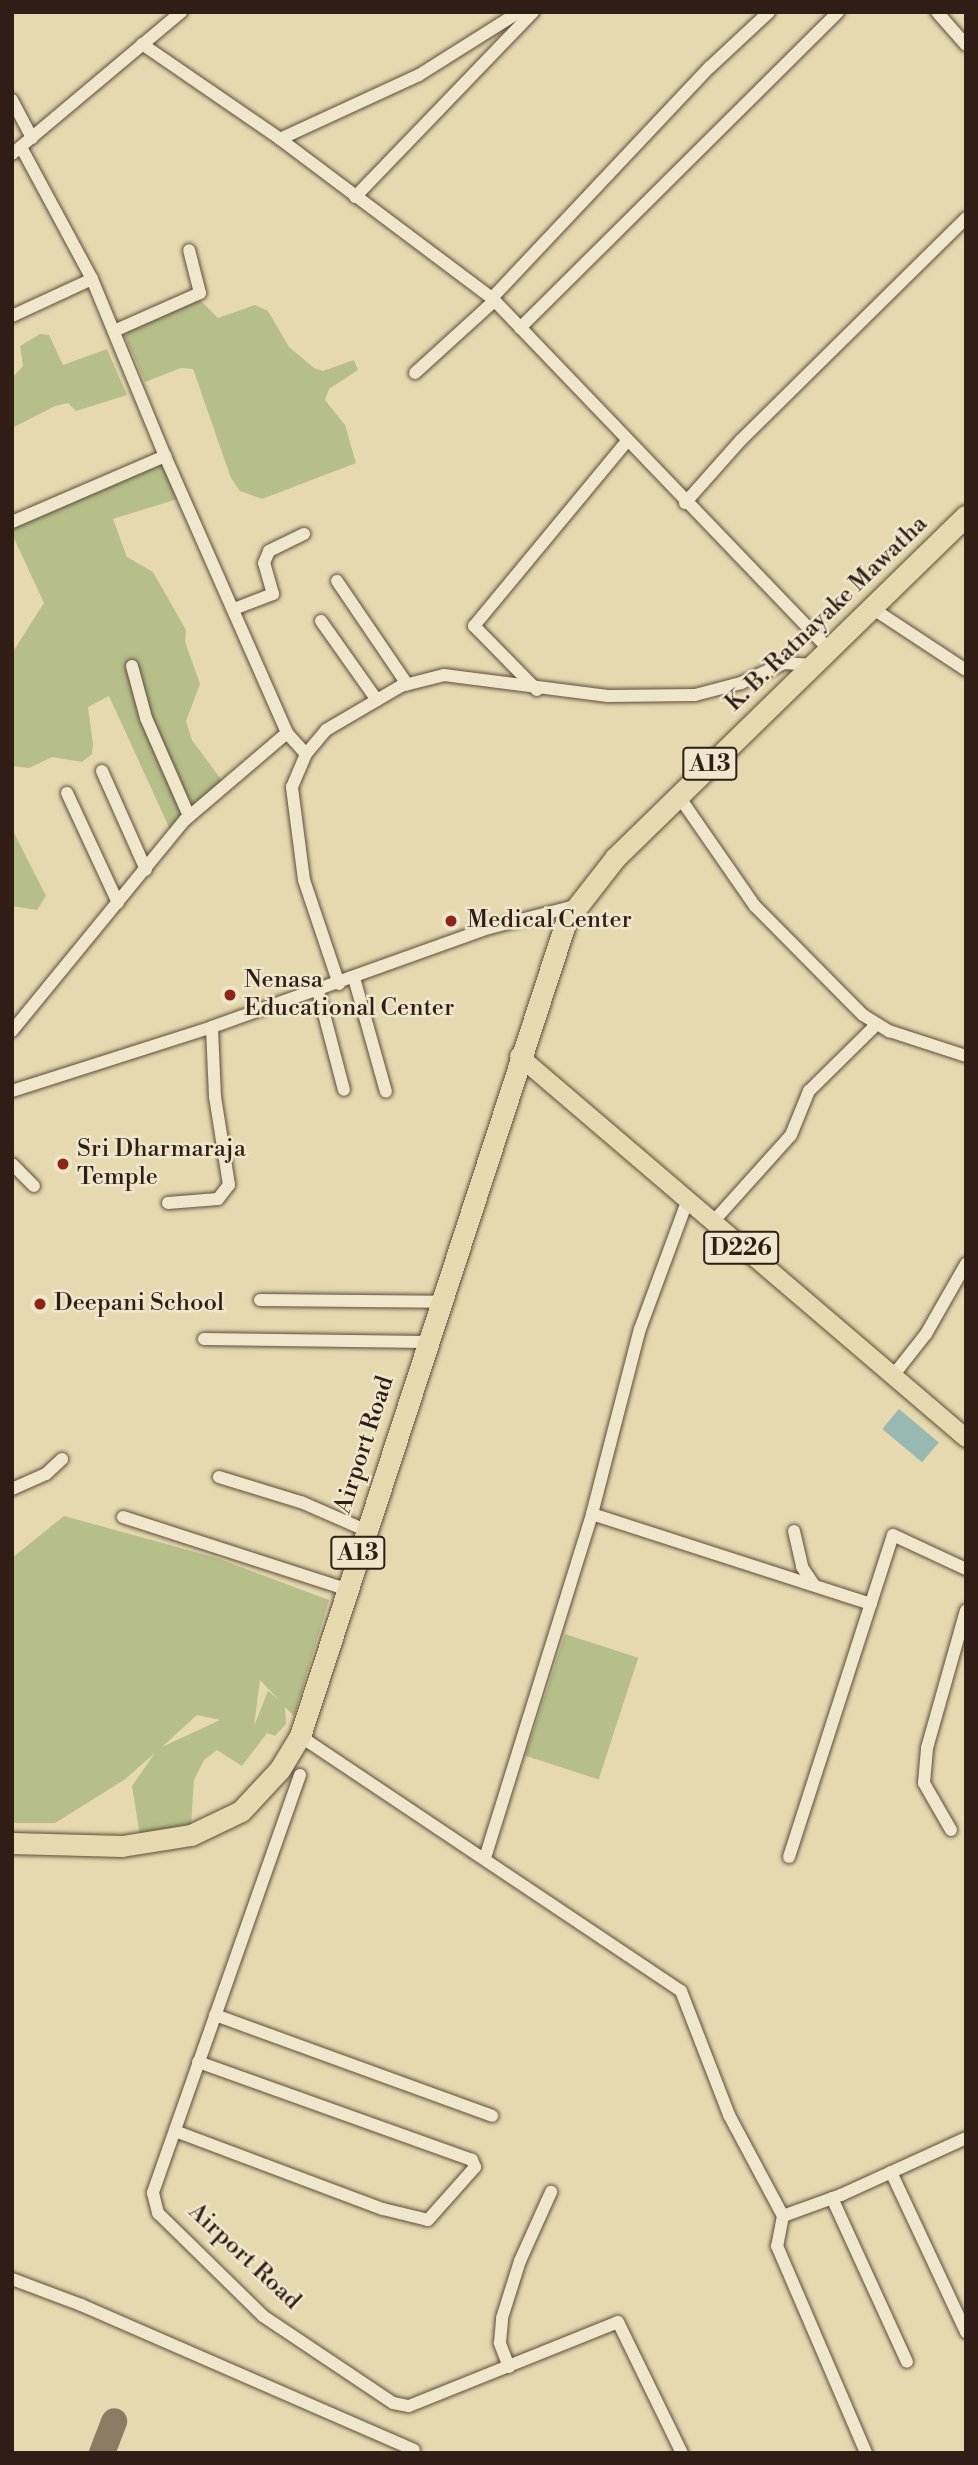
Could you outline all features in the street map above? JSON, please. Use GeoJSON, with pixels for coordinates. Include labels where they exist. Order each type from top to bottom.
{"type":"FeatureCollection","features":[{"type":"Feature","properties":{"kind":"highway","name":"K. B. Ratnayake Mawatha"},"geometry":{"type":"LineString","coordinates":[[519,1056],[551,955],[575,906],[606,867],[966,516]]}},
{"type":"Feature","properties":{"kind":"highway","name":"Airport Road"},"geometry":{"type":"LineString","coordinates":[[12,1843],[122,1846],[191,1835],[225,1821],[256,1797],[300,1736],[519,1056]]}},
{"type":"Feature","properties":{"kind":"main road","name":"D226"},"geometry":{"type":"LineString","coordinates":[[519,1056],[966,1438]]}},
{"type":"Feature","properties":{"kind":"street"},"geometry":{"type":"LineString","coordinates":[[181,12],[50,118],[17,150],[92,279],[165,456],[286,733],[306,754]]}},
{"type":"Feature","properties":{"kind":"street"},"geometry":{"type":"LineString","coordinates":[[280,139],[419,75],[519,12]]}},
{"type":"Feature","properties":{"kind":"street"},"geometry":{"type":"LineString","coordinates":[[355,197],[533,12]]}},
{"type":"Feature","properties":{"kind":"street"},"geometry":{"type":"LineString","coordinates":[[415,373],[493,300],[710,67],[769,12]]}},
{"type":"Feature","properties":{"kind":"street"},"geometry":{"type":"LineString","coordinates":[[520,328],[838,12]]}},
{"type":"Feature","properties":{"kind":"street"},"geometry":{"type":"LineString","coordinates":[[936,12],[966,45]]}},
{"type":"Feature","properties":{"kind":"street"},"geometry":{"type":"LineString","coordinates":[[142,44],[280,139],[493,300],[829,650]]}},
{"type":"Feature","properties":{"kind":"street"},"geometry":{"type":"LineString","coordinates":[[12,100],[32,138]]}},
{"type":"Feature","properties":{"kind":"street"},"geometry":{"type":"LineString","coordinates":[[685,503],[741,440],[966,218]]}},
{"type":"Feature","properties":{"kind":"street"},"geometry":{"type":"LineString","coordinates":[[114,331],[200,293],[189,250]]}},
{"type":"Feature","properties":{"kind":"street"},"geometry":{"type":"LineString","coordinates":[[12,316],[92,279]]}},
{"type":"Feature","properties":{"kind":"street"},"geometry":{"type":"LineString","coordinates":[[537,690],[474,626],[627,441]]}},
{"type":"Feature","properties":{"kind":"street"},"geometry":{"type":"LineString","coordinates":[[12,522],[165,456]]}},
{"type":"Feature","properties":{"kind":"street"},"geometry":{"type":"LineString","coordinates":[[234,609],[273,594],[264,563],[269,551],[304,534]]}},
{"type":"Feature","properties":{"kind":"street"},"geometry":{"type":"LineString","coordinates":[[337,581],[407,684]]}},
{"type":"Feature","properties":{"kind":"street"},"geometry":{"type":"LineString","coordinates":[[872,608],[966,670]]}},
{"type":"Feature","properties":{"kind":"street"},"geometry":{"type":"LineString","coordinates":[[321,621],[377,700]]}},
{"type":"Feature","properties":{"kind":"street"},"geometry":{"type":"LineString","coordinates":[[339,984],[304,880],[295,827],[292,787],[306,754],[326,730],[407,684],[444,675],[537,690],[608,696],[695,695],[741,683],[784,663],[813,665]]}},
{"type":"Feature","properties":{"kind":"street"},"geometry":{"type":"LineString","coordinates":[[132,666],[146,718],[189,816]]}},
{"type":"Feature","properties":{"kind":"street"},"geometry":{"type":"LineString","coordinates":[[12,1031],[189,816],[286,733]]}},
{"type":"Feature","properties":{"kind":"street"},"geometry":{"type":"LineString","coordinates":[[102,771],[146,870]]}},
{"type":"Feature","properties":{"kind":"street"},"geometry":{"type":"LineString","coordinates":[[67,793],[118,903]]}},
{"type":"Feature","properties":{"kind":"street"},"geometry":{"type":"LineString","coordinates":[[678,794],[755,906],[877,1025],[966,1056]]}},
{"type":"Feature","properties":{"kind":"street"},"geometry":{"type":"LineString","coordinates":[[12,1091],[339,984],[489,928],[575,906]]}},
{"type":"Feature","properties":{"kind":"street"},"geometry":{"type":"LineString","coordinates":[[354,978],[386,1092]]}},
{"type":"Feature","properties":{"kind":"street"},"geometry":{"type":"LineString","coordinates":[[318,991],[344,1090]]}},
{"type":"Feature","properties":{"kind":"street"},"geometry":{"type":"LineString","coordinates":[[712,1223],[791,1135],[809,1091],[877,1025]]}},
{"type":"Feature","properties":{"kind":"street"},"geometry":{"type":"LineString","coordinates":[[168,1203],[218,1199],[229,1185],[215,1097],[212,1027]]}},
{"type":"Feature","properties":{"kind":"street"},"geometry":{"type":"LineString","coordinates":[[12,1164],[34,1185]]}},
{"type":"Feature","properties":{"kind":"street"},"geometry":{"type":"LineString","coordinates":[[485,1858],[592,1514],[640,1329],[687,1202]]}},
{"type":"Feature","properties":{"kind":"street"},"geometry":{"type":"LineString","coordinates":[[892,1377],[926,1335],[966,1264]]}},
{"type":"Feature","properties":{"kind":"street"},"geometry":{"type":"LineString","coordinates":[[260,1300],[439,1302]]}},
{"type":"Feature","properties":{"kind":"street"},"geometry":{"type":"LineString","coordinates":[[204,1339],[426,1342]]}},
{"type":"Feature","properties":{"kind":"street"},"geometry":{"type":"LineString","coordinates":[[12,1489],[46,1474],[62,1459]]}},
{"type":"Feature","properties":{"kind":"street"},"geometry":{"type":"LineString","coordinates":[[219,1477],[301,1502],[365,1530]]}},
{"type":"Feature","properties":{"kind":"street"},"geometry":{"type":"LineString","coordinates":[[592,1514],[871,1604]]}},
{"type":"Feature","properties":{"kind":"street"},"geometry":{"type":"LineString","coordinates":[[123,1517],[346,1589]]}},
{"type":"Feature","properties":{"kind":"street"},"geometry":{"type":"LineString","coordinates":[[794,1531],[802,1567],[814,1585]]}},
{"type":"Feature","properties":{"kind":"street"},"geometry":{"type":"LineString","coordinates":[[789,1857],[893,1535],[966,1569]]}},
{"type":"Feature","properties":{"kind":"street"},"geometry":{"type":"LineString","coordinates":[[951,1830],[924,1783],[927,1748],[966,1610]]}},
{"type":"Feature","properties":{"kind":"street"},"geometry":{"type":"LineString","coordinates":[[300,1736],[681,1991],[729,2115],[783,2216],[777,2246],[866,2453]]}},
{"type":"Feature","properties":{"kind":"street","name":"Airport Road"},"geometry":{"type":"LineString","coordinates":[[300,1775],[175,2131],[153,2203],[158,2213],[263,2316],[393,2403],[409,2406],[618,2322],[682,2453]]}},
{"type":"Feature","properties":{"kind":"street"},"geometry":{"type":"LineString","coordinates":[[215,2015],[492,2116]]}},
{"type":"Feature","properties":{"kind":"street"},"geometry":{"type":"LineString","coordinates":[[175,2131],[370,2204],[428,2221],[475,2167],[472,2160],[198,2062]]}},
{"type":"Feature","properties":{"kind":"street"},"geometry":{"type":"LineString","coordinates":[[783,2216],[832,2198],[966,2138]]}},
{"type":"Feature","properties":{"kind":"street"},"geometry":{"type":"LineString","coordinates":[[891,2172],[966,2332]]}},
{"type":"Feature","properties":{"kind":"street"},"geometry":{"type":"LineString","coordinates":[[509,2367],[500,2343],[502,2318],[520,2261],[551,2192]]}},
{"type":"Feature","properties":{"kind":"street"},"geometry":{"type":"LineString","coordinates":[[832,2198],[907,2362]]}},
{"type":"Feature","properties":{"kind":"street"},"geometry":{"type":"LineString","coordinates":[[12,2279],[81,2305],[414,2450]]}},
{"type":"Feature","properties":{"kind":"green space"},"geometry":{"type":"Polygon","coordinates":[[[199,299],[218,318],[255,305],[268,311],[289,347],[314,368],[323,371],[354,360],[358,370],[329,389],[325,400],[345,425],[356,463],[262,499],[240,491],[231,478],[193,369],[181,368],[145,382],[125,336],[131,327],[199,299]]]}},
{"type":"Feature","properties":{"kind":"green space"},"geometry":{"type":"Polygon","coordinates":[[[40,334],[49,335],[63,365],[107,349],[127,395],[76,411],[68,403],[55,406],[12,428],[12,378],[23,366],[20,346],[40,334]]]}},
{"type":"Feature","properties":{"kind":"green space"},"geometry":{"type":"Polygon","coordinates":[[[164,453],[184,497],[113,519],[127,557],[153,572],[186,630],[185,642],[200,684],[186,721],[192,740],[226,786],[174,838],[109,696],[88,707],[92,754],[82,762],[52,757],[29,768],[12,766],[12,653],[44,603],[12,534],[12,522],[164,453]]]}},
{"type":"Feature","properties":{"kind":"green space"},"geometry":{"type":"Polygon","coordinates":[[[12,829],[46,896],[37,910],[12,906],[12,829]]]}},
{"type":"Feature","properties":{"kind":"green space"},"geometry":{"type":"Polygon","coordinates":[[[64,1516],[217,1558],[329,1600],[294,1716],[285,1707],[286,1724],[275,1736],[267,1733],[242,1766],[217,1750],[204,1760],[194,1780],[191,1826],[140,1836],[132,1786],[155,1753],[124,1780],[55,1823],[12,1823],[12,1558],[64,1516]],[[260,1680],[254,1726],[268,1691],[279,1700],[260,1680]],[[197,1715],[163,1746],[162,1747],[220,1720],[197,1715]]]}},
{"type":"Feature","properties":{"kind":"green space"},"geometry":{"type":"Polygon","coordinates":[[[565,1634],[638,1658],[599,1780],[525,1756],[565,1634]]]}},
{"type":"Feature","properties":{"kind":"water"},"geometry":{"type":"Polygon","coordinates":[[[899,1409],[939,1442],[922,1462],[882,1429],[899,1409]]]}},
{"type":"Feature","properties":{"kind":"taxiway"},"geometry":{"type":"LineString","coordinates":[[102,2453],[114,2421]]}},
{"type":"Feature","properties":{"kind":"place","name":"Medical Center"},"geometry":{"type":"Point","coordinates":[451,921]}},
{"type":"Feature","properties":{"kind":"place","name":"Nenasa Educational Center"},"geometry":{"type":"Point","coordinates":[230,995]}},
{"type":"Feature","properties":{"kind":"place","name":"Sri Dharmaraja Temple"},"geometry":{"type":"Point","coordinates":[63,1164]}},
{"type":"Feature","properties":{"kind":"place","name":"Deepani School"},"geometry":{"type":"Point","coordinates":[40,1304]}}]}
